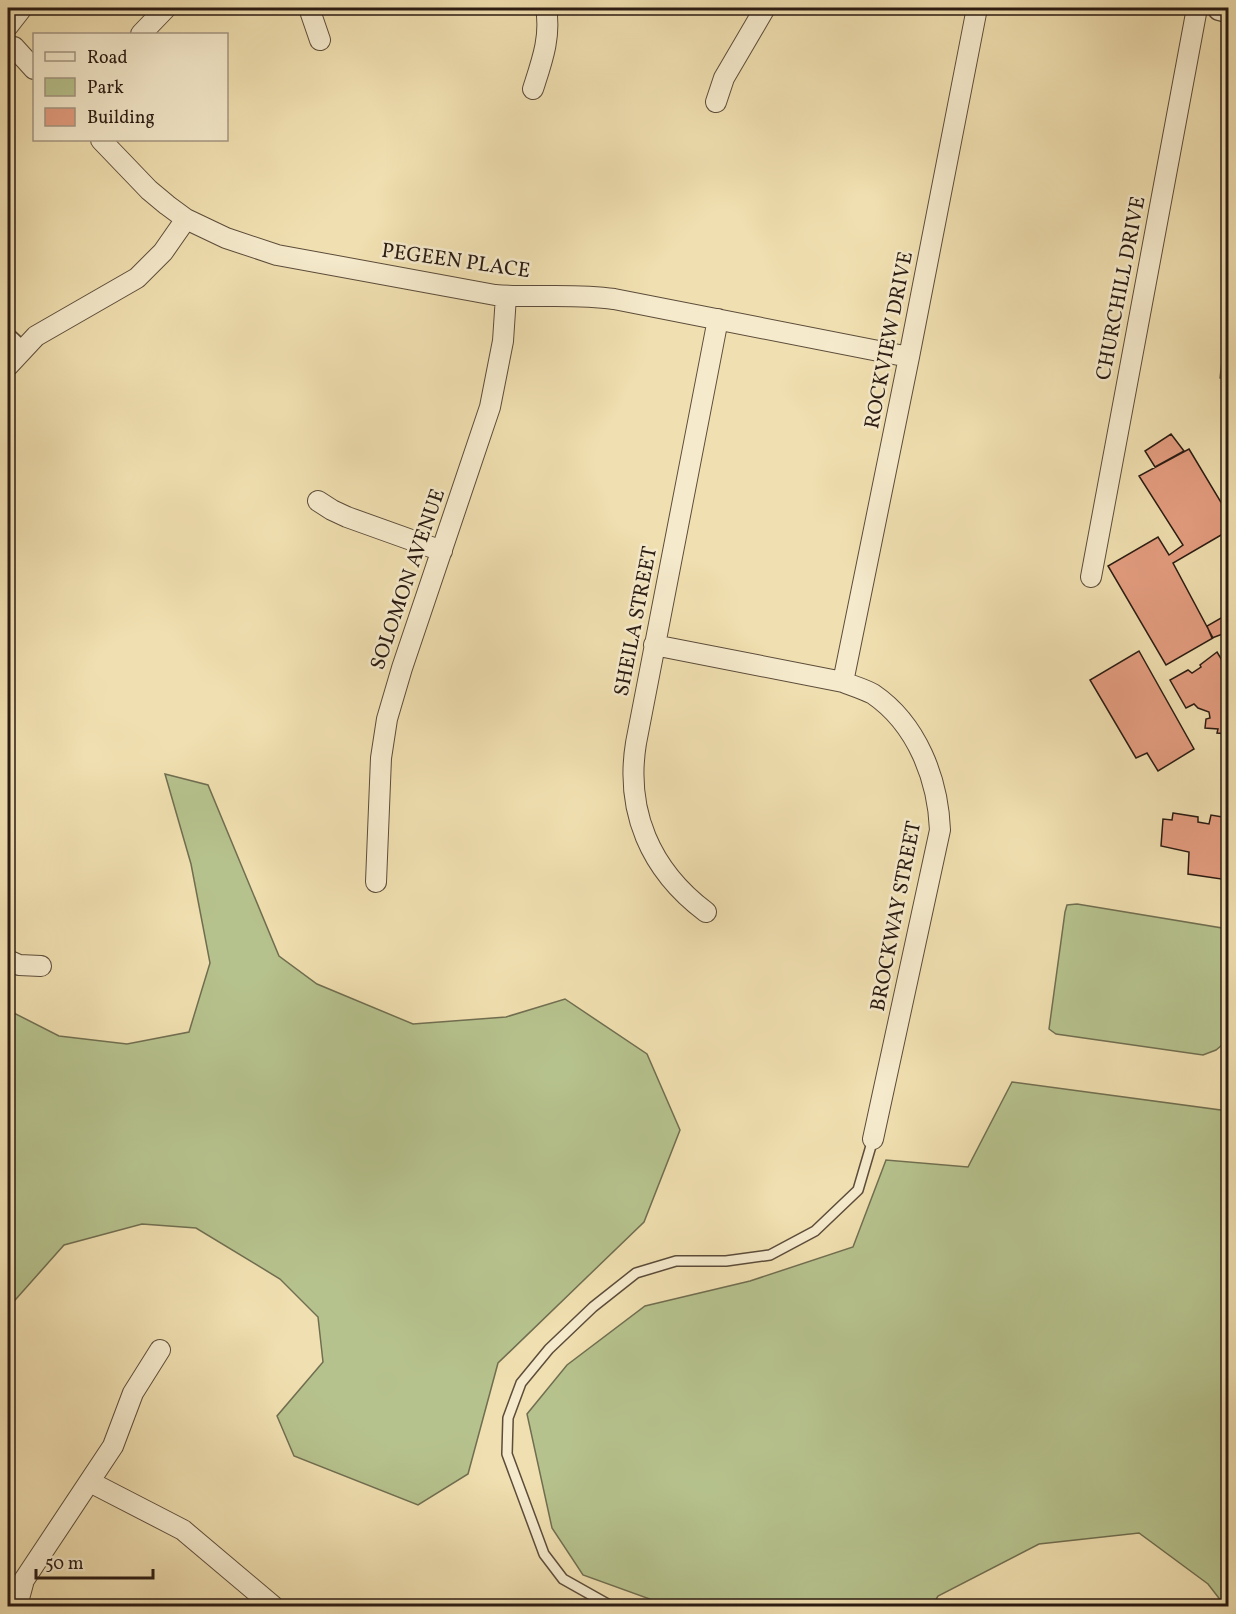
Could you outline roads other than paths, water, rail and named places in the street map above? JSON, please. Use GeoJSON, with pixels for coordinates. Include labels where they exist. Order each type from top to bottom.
{"type":"FeatureCollection","features":[{"type":"Feature","properties":{"kind":"street"},"geometry":{"type":"LineString","coordinates":[[8,26],[22,8]]}},
{"type":"Feature","properties":{"kind":"street"},"geometry":{"type":"LineString","coordinates":[[142,33],[166,8]]}},
{"type":"Feature","properties":{"kind":"street"},"geometry":{"type":"LineString","coordinates":[[309,8],[320,40]]}},
{"type":"Feature","properties":{"kind":"street"},"geometry":{"type":"LineString","coordinates":[[533,89],[547,44],[546,8]]}},
{"type":"Feature","properties":{"kind":"street"},"geometry":{"type":"LineString","coordinates":[[716,102],[724,78],[765,8]]}},
{"type":"Feature","properties":{"kind":"street","name":"ROCKVIEW DRIVE"},"geometry":{"type":"LineString","coordinates":[[843,682],[977,8]]}},
{"type":"Feature","properties":{"kind":"street","name":"CHURCHILL DRIVE"},"geometry":{"type":"LineString","coordinates":[[1091,577],[1197,8]]}},
{"type":"Feature","properties":{"kind":"street"},"geometry":{"type":"LineString","coordinates":[[1220,8],[1228,10]]}},
{"type":"Feature","properties":{"kind":"street"},"geometry":{"type":"LineString","coordinates":[[14,47],[33,68]]}},
{"type":"Feature","properties":{"kind":"street","name":"PEGEEN PLACE"},"geometry":{"type":"LineString","coordinates":[[102,141],[149,190],[186,219],[226,238],[276,255],[506,296],[596,296],[909,357]]}},
{"type":"Feature","properties":{"kind":"street"},"geometry":{"type":"LineString","coordinates":[[8,366],[24,347],[43,332],[137,278],[163,252],[186,219]]}},
{"type":"Feature","properties":{"kind":"street","name":"SOLOMON AVENUE"},"geometry":{"type":"LineString","coordinates":[[376,882],[383,739],[393,696],[495,389],[503,341],[506,296]]}},
{"type":"Feature","properties":{"kind":"street","name":"SHEILA STREET"},"geometry":{"type":"LineString","coordinates":[[706,912],[683,893],[656,856],[642,830],[635,807],[632,781],[634,754],[654,645],[718,318]]}},
{"type":"Feature","properties":{"kind":"street"},"geometry":{"type":"LineString","coordinates":[[318,501],[347,517],[442,551]]}},
{"type":"Feature","properties":{"kind":"street","name":"BROCKWAY STREET"},"geometry":{"type":"LineString","coordinates":[[654,645],[843,682],[872,693],[909,731],[929,770],[939,812],[940,830],[873,1139]]}},
{"type":"Feature","properties":{"kind":"street"},"geometry":{"type":"LineString","coordinates":[[8,960],[19,964],[41,966]]}},
{"type":"Feature","properties":{"kind":"street"},"geometry":{"type":"LineString","coordinates":[[17,1606],[24,1580],[113,1446],[133,1393],[160,1350]]}},
{"type":"Feature","properties":{"kind":"street"},"geometry":{"type":"LineString","coordinates":[[90,1482],[183,1530],[273,1606]]}},
{"type":"Feature","properties":{"kind":"lane"},"geometry":{"type":"LineString","coordinates":[[8,332],[24,347]]}},
{"type":"Feature","properties":{"kind":"lane"},"geometry":{"type":"LineString","coordinates":[[611,1606],[563,1580],[544,1554],[507,1454],[508,1418],[521,1383],[549,1349],[593,1308],[636,1273],[676,1261],[726,1261],[770,1255],[815,1231],[858,1190],[873,1139]]}}]}
